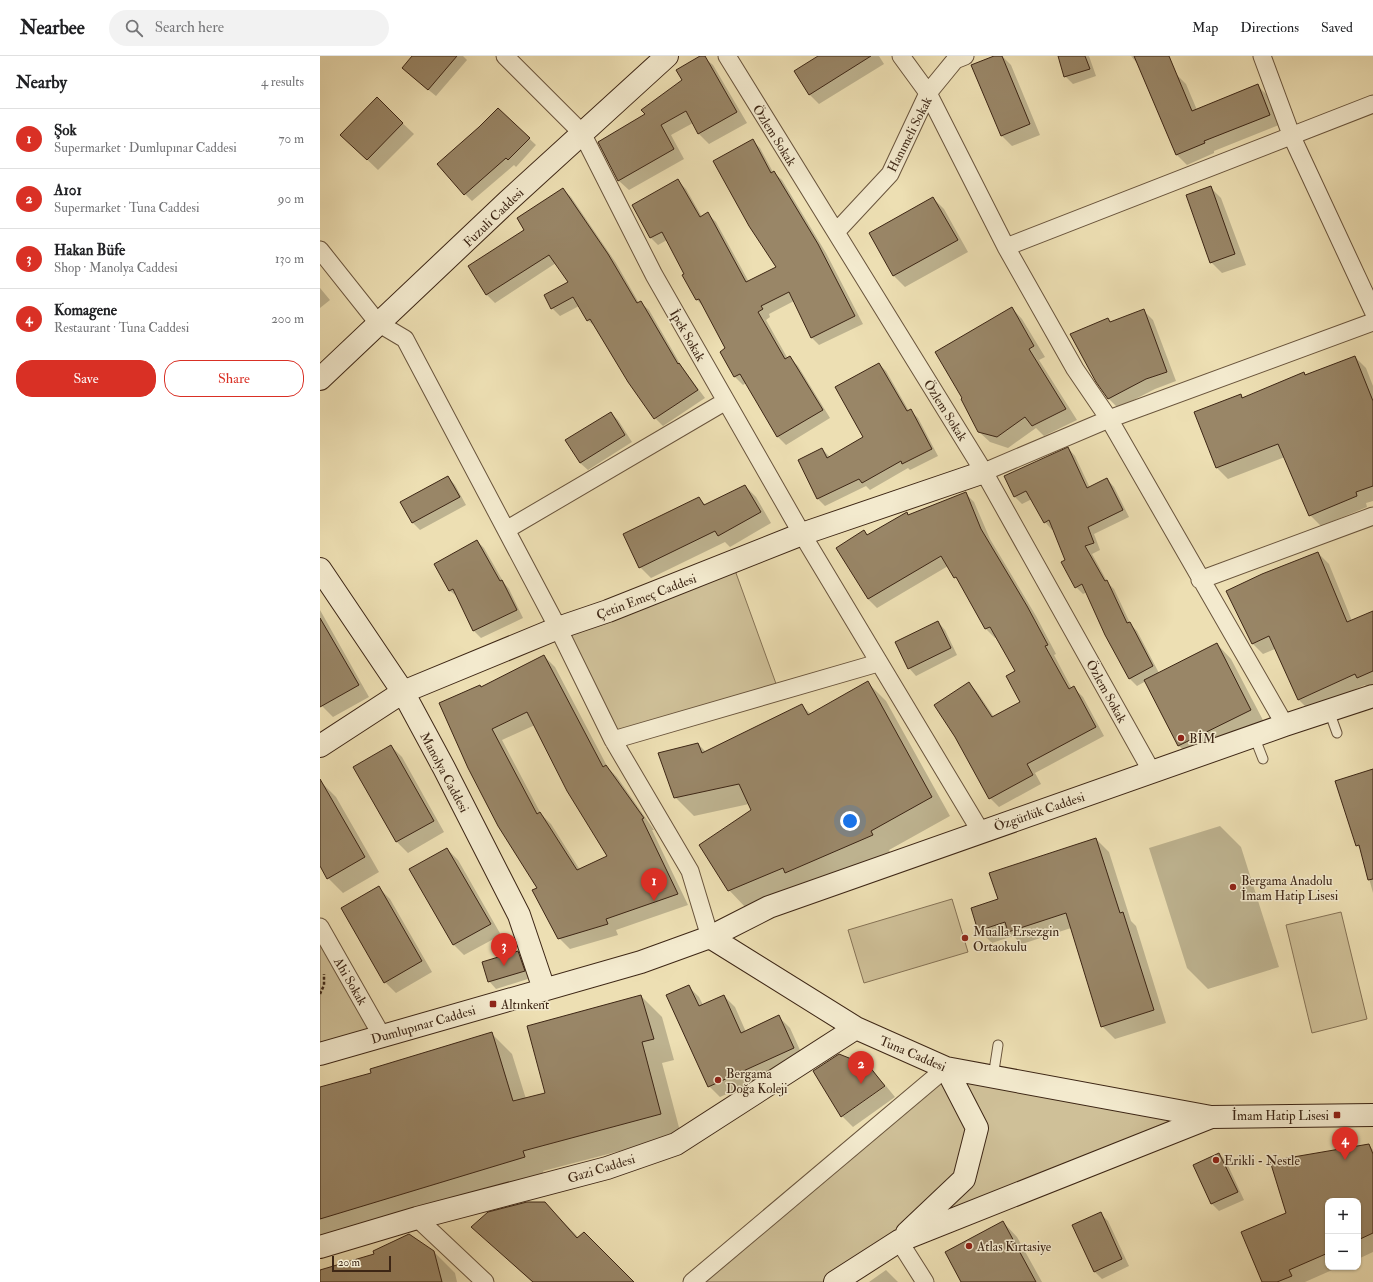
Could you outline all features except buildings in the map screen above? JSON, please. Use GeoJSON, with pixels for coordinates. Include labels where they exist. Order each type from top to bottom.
{"type":"FeatureCollection","features":[{"type":"Feature","properties":{"kind":"street","name":"İpek Sokak"},"geometry":{"type":"LineString","coordinates":[[505,56],[582,134],[654,275],[802,534],[981,832]]}},
{"type":"Feature","properties":{"kind":"street","name":"Fuzuli Caddesi"},"geometry":{"type":"LineString","coordinates":[[320,379],[378,323],[667,56]]}},
{"type":"Feature","properties":{"kind":"street","name":"Özlem Sokak"},"geometry":{"type":"LineString","coordinates":[[727,56],[984,472],[1152,772]]}},
{"type":"Feature","properties":{"kind":"street"},"geometry":{"type":"LineString","coordinates":[[901,56],[928,93],[1006,247],[1075,369],[1109,419],[1200,580],[1285,725]]}},
{"type":"Feature","properties":{"kind":"street","name":"Hanımeli Sokak"},"geometry":{"type":"LineString","coordinates":[[836,232],[890,174],[928,93],[955,60],[966,56]]}},
{"type":"Feature","properties":{"kind":"street"},"geometry":{"type":"LineString","coordinates":[[1262,56],[1292,137],[1373,311]]}},
{"type":"Feature","properties":{"kind":"street"},"geometry":{"type":"LineString","coordinates":[[1006,247],[1292,137],[1373,104]]}},
{"type":"Feature","properties":{"kind":"street"},"geometry":{"type":"LineString","coordinates":[[320,250],[378,323],[405,339],[558,628],[612,740],[690,871],[710,936]]}},
{"type":"Feature","properties":{"kind":"street"},"geometry":{"type":"LineString","coordinates":[[984,472],[1109,419],[1373,322]]}},
{"type":"Feature","properties":{"kind":"street"},"geometry":{"type":"LineString","coordinates":[[506,530],[726,401]]}},
{"type":"Feature","properties":{"kind":"street","name":"Çetin Emeç Caddesi"},"geometry":{"type":"LineString","coordinates":[[320,746],[402,692],[558,628],[608,611],[802,534],[984,472]]}},
{"type":"Feature","properties":{"kind":"street"},"geometry":{"type":"LineString","coordinates":[[1200,580],[1373,516]]}},
{"type":"Feature","properties":{"kind":"street","name":"Manolya Caddesi"},"geometry":{"type":"LineString","coordinates":[[320,569],[402,692],[444,768],[520,915],[544,989]]}},
{"type":"Feature","properties":{"kind":"street"},"geometry":{"type":"LineString","coordinates":[[612,740],[878,662]]}},
{"type":"Feature","properties":{"kind":"street","name":"Özgürlük Caddesi"},"geometry":{"type":"LineString","coordinates":[[710,936],[769,907],[1285,725],[1373,696]]}},
{"type":"Feature","properties":{"kind":"street","name":"Ahi Sokak"},"geometry":{"type":"LineString","coordinates":[[320,927],[382,1036]]}},
{"type":"Feature","properties":{"kind":"street","name":"Dumlupınar Caddesi"},"geometry":{"type":"LineString","coordinates":[[320,1054],[641,962],[710,936]]}},
{"type":"Feature","properties":{"kind":"street","name":"Tuna Caddesi"},"geometry":{"type":"LineString","coordinates":[[710,936],[856,1028],[946,1068],[1211,1117],[1373,1115]]}},
{"type":"Feature","properties":{"kind":"street","name":"Gazi Caddesi"},"geometry":{"type":"LineString","coordinates":[[320,1247],[417,1218],[607,1168],[676,1144],[856,1028]]}},
{"type":"Feature","properties":{"kind":"street"},"geometry":{"type":"LineString","coordinates":[[692,1282],[946,1068],[977,1128],[964,1179],[899,1241],[925,1282]]}},
{"type":"Feature","properties":{"kind":"street","name":"Tuna Caddesi"},"geometry":{"type":"LineString","coordinates":[[835,1282],[899,1241],[1211,1117]]}},
{"type":"Feature","properties":{"kind":"street"},"geometry":{"type":"LineString","coordinates":[[417,1218],[485,1282]]}},
{"type":"Feature","properties":{"kind":"lane"},"geometry":{"type":"LineString","coordinates":[[1329,711],[1337,733]]}},
{"type":"Feature","properties":{"kind":"lane"},"geometry":{"type":"LineString","coordinates":[[1254,736],[1264,759]]}},
{"type":"Feature","properties":{"kind":"lane"},"geometry":{"type":"LineString","coordinates":[[993,1077],[998,1045]]}},
{"type":"Feature","properties":{"kind":"path"},"geometry":{"type":"LineString","coordinates":[[320,994],[324,985],[325,976],[322,968]]}},
{"type":"Feature","properties":{"kind":"shaded area"},"geometry":{"type":"Polygon","coordinates":[[[732,562],[779,692],[613,740],[558,628],[732,562]]]}},
{"type":"Feature","properties":{"kind":"shaded area"},"geometry":{"type":"Polygon","coordinates":[[[952,899],[968,952],[864,983],[848,930],[952,899]]]}},
{"type":"Feature","properties":{"kind":"shaded area"},"geometry":{"type":"Polygon","coordinates":[[[1341,912],[1367,1019],[1312,1033],[1286,925],[1341,912]]]}},
{"type":"Feature","properties":{"kind":"shaded area"},"geometry":{"type":"Polygon","coordinates":[[[320,927],[382,1036],[320,1054],[320,927]]]}},
{"type":"Feature","properties":{"kind":"shaded area"},"geometry":{"type":"Polygon","coordinates":[[[946,1068],[1211,1117],[899,1241],[835,1282],[692,1282],[946,1068]]]}},
{"type":"Feature","properties":{"kind":"place","name":"BİM"},"geometry":{"type":"Point","coordinates":[1181,738]}},
{"type":"Feature","properties":{"kind":"place","name":"Bergama Anadolu İmam Hatip Lisesi"},"geometry":{"type":"Point","coordinates":[1233,887]}},
{"type":"Feature","properties":{"kind":"place","name":"Şok"},"geometry":{"type":"Point","coordinates":[654,901]}},
{"type":"Feature","properties":{"kind":"place","name":"Mualla Ersezgin Ortaokulu"},"geometry":{"type":"Point","coordinates":[965,938]}},
{"type":"Feature","properties":{"kind":"place","name":"Hakan Büfe"},"geometry":{"type":"Point","coordinates":[504,966]}},
{"type":"Feature","properties":{"kind":"place","name":"Altınkent"},"geometry":{"type":"Point","coordinates":[493,1004]}},
{"type":"Feature","properties":{"kind":"place","name":"Bergama Doğa Koleji"},"geometry":{"type":"Point","coordinates":[718,1080]}},
{"type":"Feature","properties":{"kind":"place","name":"A101"},"geometry":{"type":"Point","coordinates":[861,1084]}},
{"type":"Feature","properties":{"kind":"place","name":"İmam Hatip Lisesi"},"geometry":{"type":"Point","coordinates":[1337,1115]}},
{"type":"Feature","properties":{"kind":"place","name":"Erikli - Nestle"},"geometry":{"type":"Point","coordinates":[1216,1160]}},
{"type":"Feature","properties":{"kind":"place","name":"Komagene"},"geometry":{"type":"Point","coordinates":[1345,1160]}},
{"type":"Feature","properties":{"kind":"place","name":"Atlas Kırtasiye"},"geometry":{"type":"Point","coordinates":[969,1246]}}]}
